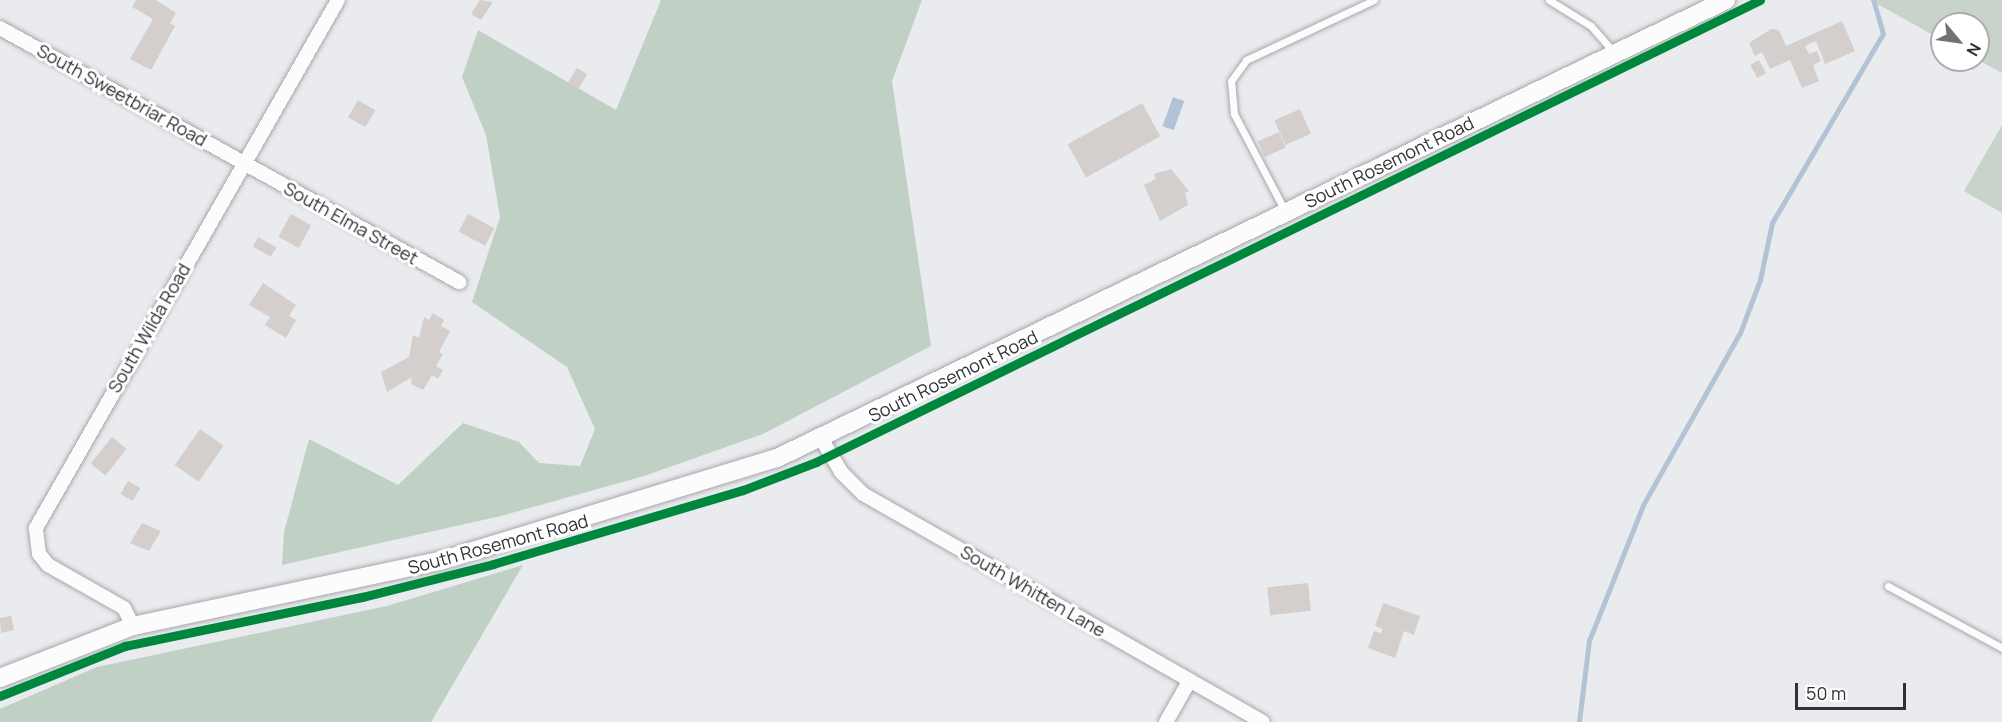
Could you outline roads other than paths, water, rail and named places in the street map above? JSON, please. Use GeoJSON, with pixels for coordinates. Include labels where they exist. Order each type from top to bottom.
{"type":"FeatureCollection","features":[{"type":"Feature","properties":{"kind":"main road","name":"South Rosemont Road"},"geometry":{"type":"LineString","coordinates":[[0,678],[133,627],[440,561],[690,488],[822,440],[1285,212],[1726,0]]}},
{"type":"Feature","properties":{"kind":"street","name":"South Wilda Road"},"geometry":{"type":"LineString","coordinates":[[133,627],[124,608],[48,565],[37,548],[36,528],[338,0]]}},
{"type":"Feature","properties":{"kind":"street","name":"South Sweetbriar Road"},"geometry":{"type":"LineString","coordinates":[[0,28],[244,164]]}},
{"type":"Feature","properties":{"kind":"street","name":"South Elma Street"},"geometry":{"type":"LineString","coordinates":[[244,164],[459,282]]}},
{"type":"Feature","properties":{"kind":"street","name":"South Whitten Lane"},"geometry":{"type":"LineString","coordinates":[[822,440],[841,472],[863,494],[1263,722]]}},
{"type":"Feature","properties":{"kind":"street"},"geometry":{"type":"LineString","coordinates":[[1166,722],[1190,680]]}},
{"type":"Feature","properties":{"kind":"lane"},"geometry":{"type":"LineString","coordinates":[[1285,212],[1234,114],[1231,81],[1246,60],[1374,0]]}},
{"type":"Feature","properties":{"kind":"lane"},"geometry":{"type":"LineString","coordinates":[[1549,0],[1591,26],[1615,53]]}},
{"type":"Feature","properties":{"kind":"lane"},"geometry":{"type":"LineString","coordinates":[[1888,586],[2002,648]]}},
{"type":"Feature","properties":{"kind":"water"},"geometry":{"type":"Polygon","coordinates":[[[1173,97],[1184,101],[1174,130],[1162,126],[1173,97]]]}},
{"type":"Feature","properties":{"kind":"waterway"},"geometry":{"type":"LineString","coordinates":[[1579,722],[1589,641],[1643,505],[1740,333],[1760,280],[1772,223],[1883,34],[1873,0]]}}]}
